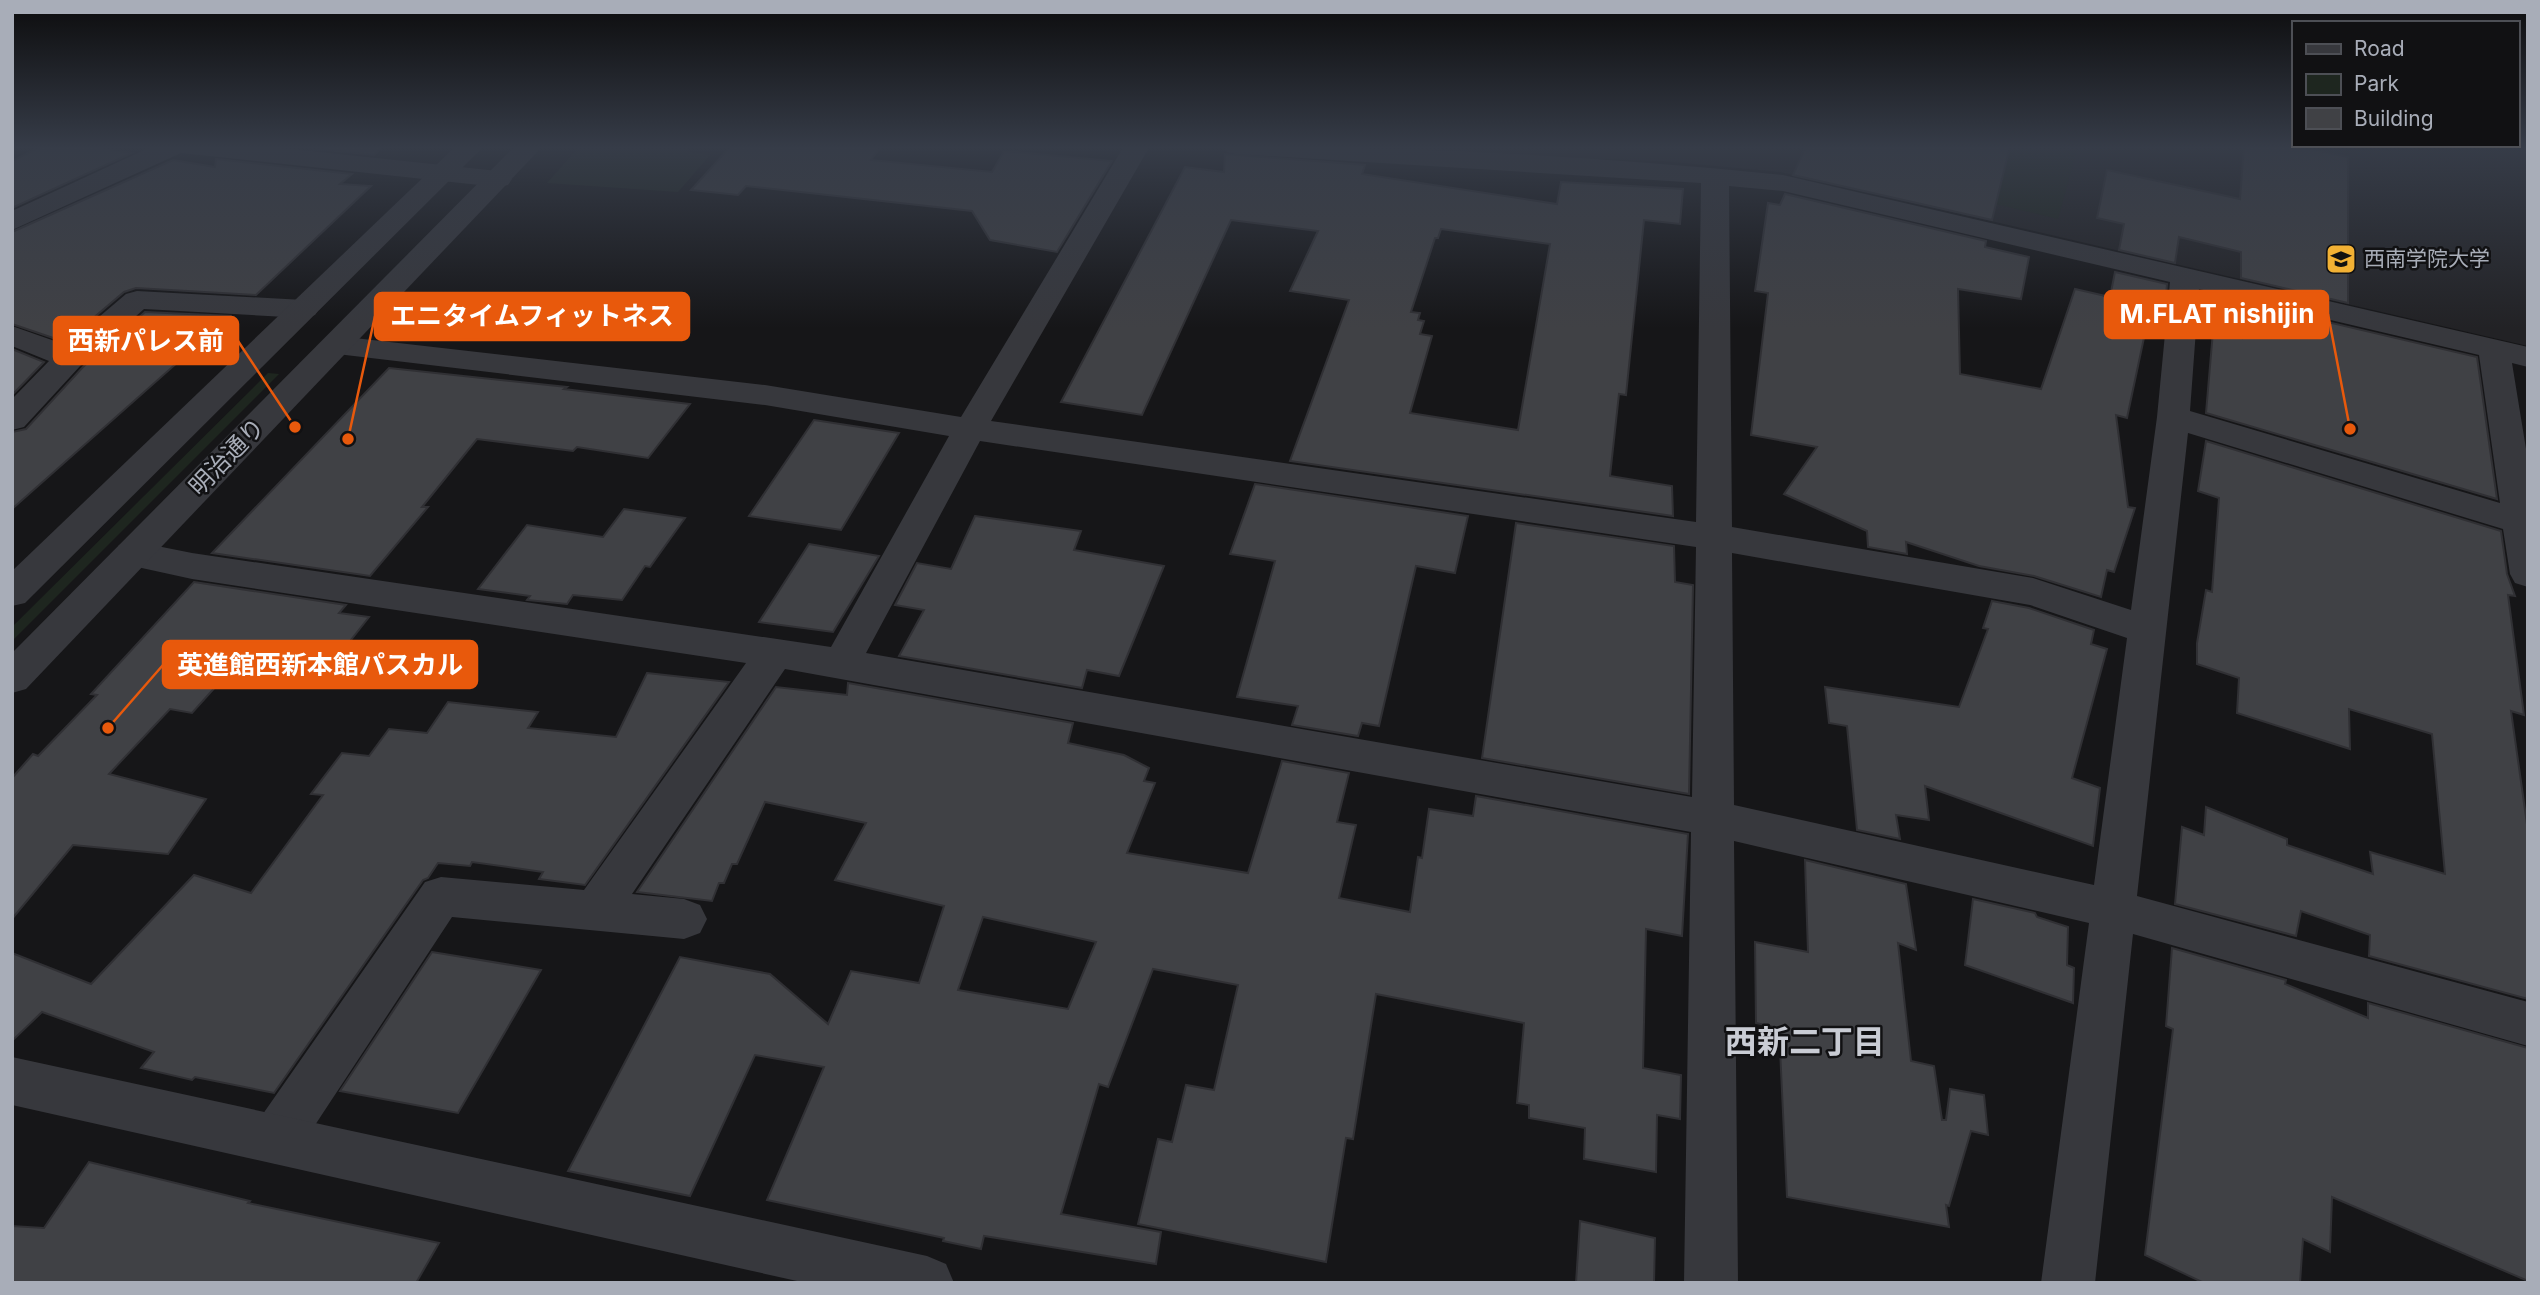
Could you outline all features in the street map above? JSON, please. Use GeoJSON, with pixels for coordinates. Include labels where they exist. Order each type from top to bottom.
{"type":"FeatureCollection","features":[{"type":"Feature","properties":{"kind":"street"},"geometry":{"type":"LineString","coordinates":[[12,222],[45,206]]}},
{"type":"Feature","properties":{"kind":"street","name":"明治通り"},"geometry":{"type":"LineString","coordinates":[[12,593],[408,206]]}},
{"type":"Feature","properties":{"kind":"street","name":"明治通り"},"geometry":{"type":"LineString","coordinates":[[12,678],[471,206]]}},
{"type":"Feature","properties":{"kind":"street"},"geometry":{"type":"LineString","coordinates":[[841,663],[970,429],[1101,206]]}},
{"type":"Feature","properties":{"kind":"street"},"geometry":{"type":"LineString","coordinates":[[1711,1283],[1715,206]]}},
{"type":"Feature","properties":{"kind":"street"},"geometry":{"type":"LineString","coordinates":[[1883,206],[2528,358]]}},
{"type":"Feature","properties":{"kind":"street"},"geometry":{"type":"LineString","coordinates":[[2068,1283],[2173,417],[2185,277]]}},
{"type":"Feature","properties":{"kind":"street"},"geometry":{"type":"LineString","coordinates":[[12,419],[70,358],[137,300],[304,309]]}},
{"type":"Feature","properties":{"kind":"street"},"geometry":{"type":"LineString","coordinates":[[12,335],[70,358]]}},
{"type":"Feature","properties":{"kind":"street"},"geometry":{"type":"LineString","coordinates":[[337,345],[765,395],[970,429],[1714,537],[2033,592],[2146,630]]}},
{"type":"Feature","properties":{"kind":"street"},"geometry":{"type":"LineString","coordinates":[[2494,350],[2523,522],[2528,574]]}},
{"type":"Feature","properties":{"kind":"street"},"geometry":{"type":"LineString","coordinates":[[2173,417],[2523,522]]}},
{"type":"Feature","properties":{"kind":"street"},"geometry":{"type":"LineString","coordinates":[[132,554],[192,566],[841,663],[1712,818],[2113,909],[2528,1024]]}},
{"type":"Feature","properties":{"kind":"street"},"geometry":{"type":"LineString","coordinates":[[595,911],[775,653]]}},
{"type":"Feature","properties":{"kind":"street"},"geometry":{"type":"LineString","coordinates":[[276,1139],[441,896],[684,919]]}},
{"type":"Feature","properties":{"kind":"street"},"geometry":{"type":"LineString","coordinates":[[12,1081],[927,1283]]}},
{"type":"Feature","properties":{"kind":"shaded area"},"geometry":{"type":"Polygon","coordinates":[[[1928,206],[2528,206],[2528,346],[1928,206]]]}},
{"type":"Feature","properties":{"kind":"green space"},"geometry":{"type":"Polygon","coordinates":[[[2006,206],[2061,206],[2058,219],[2006,206]]]}},
{"type":"Feature","properties":{"kind":"green space"},"geometry":{"type":"Polygon","coordinates":[[[268,373],[279,374],[12,641],[12,627],[268,373]]]}},
{"type":"Feature","properties":{"kind":"building"},"geometry":{"type":"Polygon","coordinates":[[[69,206],[349,206],[256,295],[136,288],[124,292],[65,342],[12,324],[12,232],[69,206]]]}},
{"type":"Feature","properties":{"kind":"building"},"geometry":{"type":"Polygon","coordinates":[[[931,206],[1085,206],[1057,252],[990,240],[972,211],[931,206]]]}},
{"type":"Feature","properties":{"kind":"building"},"geometry":{"type":"Polygon","coordinates":[[[1164,206],[1682,206],[1680,224],[1644,220],[1626,395],[1619,394],[1610,476],[1672,486],[1673,516],[1290,461],[1349,300],[1290,291],[1318,231],[1231,220],[1142,415],[1061,402],[1164,206]],[[1441,229],[1438,238],[1435,238],[1411,312],[1420,313],[1418,320],[1424,321],[1420,334],[1432,336],[1410,413],[1518,430],[1550,244],[1441,229]]]}},
{"type":"Feature","properties":{"kind":"building"},"geometry":{"type":"Polygon","coordinates":[[[1767,206],[1838,206],[1986,241],[1985,247],[2029,257],[2021,299],[1958,289],[1960,374],[2041,389],[2075,289],[2110,297],[2115,272],[2167,284],[2164,318],[2149,314],[2127,418],[2116,415],[2128,507],[2135,508],[2114,572],[2107,570],[2101,597],[2034,576],[1979,566],[1906,542],[1907,554],[1868,547],[1867,531],[1784,494],[1817,447],[1751,435],[1768,293],[1755,291],[1767,206]]]}},
{"type":"Feature","properties":{"kind":"building"},"geometry":{"type":"Polygon","coordinates":[[[1932,206],[1995,206],[1992,220],[1932,206]]]}},
{"type":"Feature","properties":{"kind":"building"},"geometry":{"type":"Polygon","coordinates":[[[2099,206],[2348,206],[2348,303],[2241,278],[2241,252],[2179,237],[2175,263],[2119,250],[2124,224],[2097,218],[2099,206]]]}},
{"type":"Feature","properties":{"kind":"building"},"geometry":{"type":"Polygon","coordinates":[[[2242,302],[2477,357],[2497,499],[2206,413],[2213,331],[2242,338],[2242,302]]]}},
{"type":"Feature","properties":{"kind":"building"},"geometry":{"type":"Polygon","coordinates":[[[145,312],[230,316],[12,509],[12,432],[26,429],[83,367],[145,312]]]}},
{"type":"Feature","properties":{"kind":"building"},"geometry":{"type":"Polygon","coordinates":[[[12,349],[44,362],[12,395],[12,349]]]}},
{"type":"Feature","properties":{"kind":"building"},"geometry":{"type":"Polygon","coordinates":[[[389,368],[567,387],[564,389],[690,404],[648,458],[577,447],[573,451],[477,439],[422,507],[428,507],[370,576],[212,553],[389,368]]]}},
{"type":"Feature","properties":{"kind":"building"},"geometry":{"type":"Polygon","coordinates":[[[814,420],[899,433],[841,530],[749,516],[814,420]]]}},
{"type":"Feature","properties":{"kind":"building"},"geometry":{"type":"Polygon","coordinates":[[[2206,441],[2501,531],[2507,574],[2515,596],[2508,595],[2524,715],[2511,711],[2528,831],[2528,999],[2369,956],[2370,935],[2301,911],[2296,936],[2175,904],[2182,827],[2204,835],[2206,807],[2287,839],[2287,845],[2373,874],[2370,852],[2445,874],[2432,734],[2349,709],[2350,749],[2237,713],[2239,678],[2197,664],[2197,643],[2206,590],[2212,592],[2219,498],[2198,491],[2206,441]]]}},
{"type":"Feature","properties":{"kind":"building"},"geometry":{"type":"Polygon","coordinates":[[[1255,484],[1468,516],[1455,573],[1416,566],[1379,726],[1362,723],[1358,736],[1292,725],[1298,706],[1237,697],[1275,561],[1230,554],[1255,484]]]}},
{"type":"Feature","properties":{"kind":"building"},"geometry":{"type":"Polygon","coordinates":[[[624,509],[685,518],[650,567],[645,566],[622,600],[573,595],[567,604],[527,600],[530,596],[478,589],[527,525],[603,537],[624,509]]]}},
{"type":"Feature","properties":{"kind":"building"},"geometry":{"type":"Polygon","coordinates":[[[975,516],[1081,531],[1074,550],[1164,566],[1119,676],[1087,670],[1082,688],[899,656],[924,610],[895,605],[917,563],[951,569],[975,516]]]}},
{"type":"Feature","properties":{"kind":"building"},"geometry":{"type":"Polygon","coordinates":[[[1516,523],[1674,546],[1675,582],[1693,585],[1689,794],[1482,758],[1516,523]]]}},
{"type":"Feature","properties":{"kind":"building"},"geometry":{"type":"Polygon","coordinates":[[[809,544],[879,556],[833,632],[759,622],[809,544]]]}},
{"type":"Feature","properties":{"kind":"building"},"geometry":{"type":"Polygon","coordinates":[[[194,582],[346,605],[339,613],[369,617],[328,669],[218,684],[192,713],[170,709],[109,774],[206,799],[168,854],[73,845],[12,919],[12,778],[33,754],[38,756],[97,695],[91,694],[194,582]]]}},
{"type":"Feature","properties":{"kind":"building"},"geometry":{"type":"Polygon","coordinates":[[[1992,601],[2029,608],[2094,630],[2091,644],[2107,649],[2072,778],[2100,788],[2093,846],[1925,786],[1929,820],[1896,815],[1900,839],[1857,830],[1847,726],[1829,723],[1825,687],[1959,707],[1988,629],[1983,628],[1992,601]]]}},
{"type":"Feature","properties":{"kind":"building"},"geometry":{"type":"Polygon","coordinates":[[[647,673],[729,682],[585,885],[539,879],[543,872],[472,862],[470,866],[438,863],[428,878],[423,880],[274,1093],[195,1077],[192,1080],[141,1068],[154,1052],[42,1012],[12,1041],[12,953],[91,984],[194,875],[251,893],[323,795],[311,794],[342,753],[369,756],[389,729],[427,733],[448,702],[538,712],[528,728],[616,737],[647,673]]]}},
{"type":"Feature","properties":{"kind":"building"},"geometry":{"type":"Polygon","coordinates":[[[848,683],[1073,723],[1068,743],[1124,755],[1149,768],[1144,781],[1155,783],[1127,853],[1248,873],[1282,761],[1349,773],[1337,822],[1356,825],[1339,898],[1410,912],[1418,857],[1422,858],[1429,809],[1473,816],[1476,796],[1688,834],[1682,936],[1646,929],[1643,1068],[1681,1075],[1680,1119],[1657,1115],[1656,1172],[1584,1159],[1585,1128],[1529,1118],[1529,1105],[1517,1103],[1524,1023],[1376,994],[1353,1139],[1346,1138],[1326,1262],[1138,1224],[1158,1139],[1172,1142],[1186,1085],[1214,1090],[1238,985],[1153,969],[1108,1087],[1099,1084],[1061,1214],[1161,1232],[1156,1264],[984,1236],[981,1249],[943,1241],[944,1238],[767,1200],[824,1067],[755,1055],[690,1196],[568,1171],[680,957],[770,974],[828,1024],[851,971],[919,983],[944,906],[835,880],[866,823],[765,802],[737,864],[732,864],[724,883],[719,883],[712,901],[637,892],[776,687],[847,695],[848,683]],[[983,917],[958,990],[1068,1009],[1096,942],[983,917]]]}},
{"type":"Feature","properties":{"kind":"building"},"geometry":{"type":"Polygon","coordinates":[[[1805,860],[1906,884],[1916,950],[1898,943],[1911,1061],[1934,1066],[1942,1120],[1946,1120],[1950,1089],[1984,1095],[1988,1135],[1971,1131],[1949,1206],[1946,1205],[1949,1227],[1787,1197],[1779,1028],[1756,1023],[1755,942],[1808,952],[1805,860]]]}},
{"type":"Feature","properties":{"kind":"building"},"geometry":{"type":"Polygon","coordinates":[[[1973,899],[2035,913],[2037,917],[2068,927],[2067,965],[2074,968],[2073,1003],[1965,965],[1973,899]]]}},
{"type":"Feature","properties":{"kind":"building"},"geometry":{"type":"Polygon","coordinates":[[[2172,948],[2286,980],[2285,984],[2368,1018],[2368,1003],[2528,1048],[2528,1281],[2332,1197],[2330,1252],[2303,1239],[2300,1283],[2204,1283],[2145,1255],[2173,1029],[2166,1026],[2172,948]]]}},
{"type":"Feature","properties":{"kind":"building"},"geometry":{"type":"Polygon","coordinates":[[[432,952],[541,970],[458,1113],[340,1091],[432,952]]]}},
{"type":"Feature","properties":{"kind":"building"},"geometry":{"type":"Polygon","coordinates":[[[89,1162],[250,1201],[248,1203],[439,1243],[416,1283],[12,1283],[12,1226],[44,1228],[89,1162]]]}},
{"type":"Feature","properties":{"kind":"building"},"geometry":{"type":"Polygon","coordinates":[[[1580,1221],[1655,1238],[1654,1283],[1576,1283],[1580,1221]]]}},
{"type":"Feature","properties":{"kind":"place","name":"西南学院大学"},"geometry":{"type":"Point","coordinates":[2341,259]}},
{"type":"Feature","properties":{"kind":"place","name":"西新パレス前"},"geometry":{"type":"Point","coordinates":[295,427]}},
{"type":"Feature","properties":{"kind":"place","name":"M.FLAT nishijin"},"geometry":{"type":"Point","coordinates":[2350,429]}},
{"type":"Feature","properties":{"kind":"place","name":"エニタイムフィットネス"},"geometry":{"type":"Point","coordinates":[348,439]}},
{"type":"Feature","properties":{"kind":"place","name":"英進館西新本館パスカル"},"geometry":{"type":"Point","coordinates":[108,728]}},
{"type":"Feature","properties":{"kind":"district","name":"西新二丁目"},"geometry":{"type":"Point","coordinates":[1805,1042]}}]}
